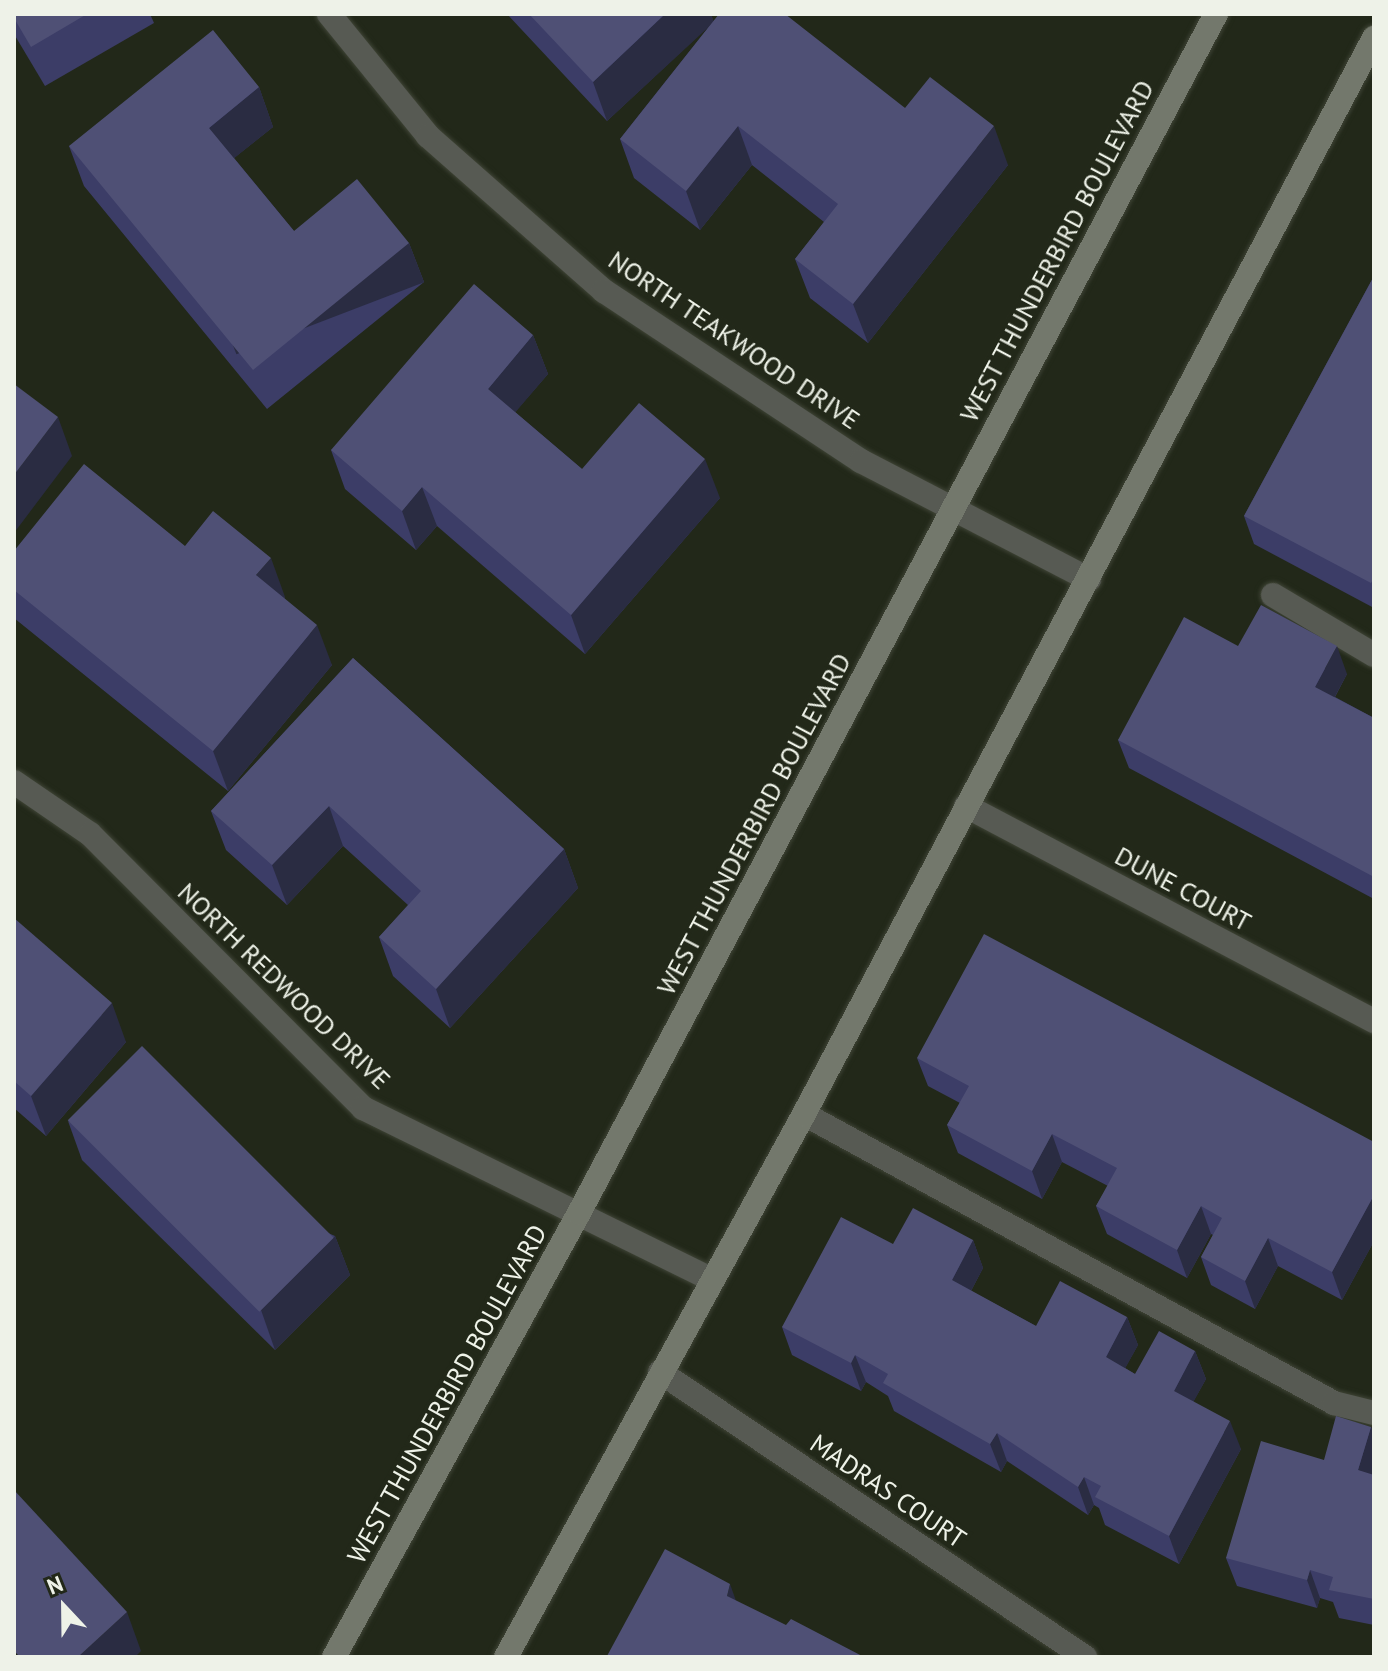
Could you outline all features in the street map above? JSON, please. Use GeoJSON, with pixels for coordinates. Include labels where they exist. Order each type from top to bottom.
{"type":"FeatureCollection","features":[{"type":"Feature","properties":{"kind":"street","name":"NORTH TEAKWOOD DRIVE"},"geometry":{"type":"LineString","coordinates":[[329,14],[428,136],[604,291],[861,461],[954,505],[1089,579]]}},
{"type":"Feature","properties":{"kind":"street","name":"WEST THUNDERBIRD BOULEVARD"},"geometry":{"type":"LineString","coordinates":[[334,1657],[579,1213],[1216,14]]}},
{"type":"Feature","properties":{"kind":"street"},"geometry":{"type":"LineString","coordinates":[[506,1657],[804,1114],[1374,38]]}},
{"type":"Feature","properties":{"kind":"street"},"geometry":{"type":"LineString","coordinates":[[1273,595],[1374,655]]}},
{"type":"Feature","properties":{"kind":"street","name":"NORTH REDWOOD DRIVE"},"geometry":{"type":"LineString","coordinates":[[14,782],[90,834],[363,1108],[711,1279]]}},
{"type":"Feature","properties":{"kind":"street","name":"DUNE COURT"},"geometry":{"type":"LineString","coordinates":[[966,806],[1374,1021]]}},
{"type":"Feature","properties":{"kind":"street"},"geometry":{"type":"LineString","coordinates":[[804,1114],[1334,1403],[1374,1413]]}},
{"type":"Feature","properties":{"kind":"street","name":"MADRAS COURT"},"geometry":{"type":"LineString","coordinates":[[660,1372],[1085,1657]]}},
{"type":"Feature","properties":{"kind":"building"},"geometry":{"type":"Polygon","coordinates":[[[14,14],[87,14],[31,47],[14,14]]]}},
{"type":"Feature","properties":{"kind":"building"},"geometry":{"type":"Polygon","coordinates":[[[529,14],[665,14],[593,82],[529,14]]]}},
{"type":"Feature","properties":{"kind":"building"},"geometry":{"type":"Polygon","coordinates":[[[719,14],[785,14],[905,108],[930,77],[994,126],[853,304],[795,259],[838,204],[738,126],[686,191],[620,139],[719,14]]]}},
{"type":"Feature","properties":{"kind":"building"},"geometry":{"type":"Polygon","coordinates":[[[213,30],[259,87],[209,128],[294,231],[357,179],[409,243],[253,370],[69,146],[213,30]]]}},
{"type":"Feature","properties":{"kind":"building"},"geometry":{"type":"Polygon","coordinates":[[[1374,276],[1374,578],[1371,583],[1244,516],[1374,276]]]}},
{"type":"Feature","properties":{"kind":"building"},"geometry":{"type":"Polygon","coordinates":[[[474,284],[533,335],[488,389],[582,469],[639,403],[705,459],[571,615],[422,487],[402,511],[331,450],[474,284]]]}},
{"type":"Feature","properties":{"kind":"building"},"geometry":{"type":"Polygon","coordinates":[[[14,384],[58,417],[14,475],[14,384]]]}},
{"type":"Feature","properties":{"kind":"building"},"geometry":{"type":"Polygon","coordinates":[[[84,464],[185,546],[213,511],[271,558],[256,575],[317,625],[213,751],[14,590],[14,551],[84,464]]]}},
{"type":"Feature","properties":{"kind":"building"},"geometry":{"type":"Polygon","coordinates":[[[1261,605],[1337,646],[1315,687],[1374,718],[1374,877],[1118,740],[1184,617],[1238,646],[1261,605]]]}},
{"type":"Feature","properties":{"kind":"building"},"geometry":{"type":"Polygon","coordinates":[[[353,658],[564,849],[436,989],[379,937],[421,891],[329,806],[272,865],[211,811],[353,658]]]}},
{"type":"Feature","properties":{"kind":"building"},"geometry":{"type":"Polygon","coordinates":[[[14,918],[112,1003],[31,1096],[14,1081],[14,918]]]}},
{"type":"Feature","properties":{"kind":"building"},"geometry":{"type":"Polygon","coordinates":[[[984,934],[1374,1142],[1374,1195],[1332,1272],[1268,1238],[1245,1281],[1201,1257],[1222,1218],[1201,1206],[1177,1250],[1096,1206],[1117,1168],[1052,1134],[1032,1171],[947,1125],[969,1086],[917,1058],[984,934]]]}},
{"type":"Feature","properties":{"kind":"building"},"geometry":{"type":"Polygon","coordinates":[[[142,1046],[334,1238],[259,1312],[68,1120],[142,1046]]]}},
{"type":"Feature","properties":{"kind":"building"},"geometry":{"type":"Polygon","coordinates":[[[913,1208],[973,1240],[952,1280],[1036,1326],[1060,1281],[1127,1317],[1106,1357],[1135,1374],[1159,1331],[1195,1351],[1174,1391],[1230,1421],[1169,1536],[1095,1497],[1101,1486],[1084,1477],[1078,1487],[997,1433],[990,1444],[883,1383],[888,1374],[855,1355],[851,1363],[782,1327],[841,1217],[893,1244],[913,1208]]]}},
{"type":"Feature","properties":{"kind":"building"},"geometry":{"type":"Polygon","coordinates":[[[1336,1416],[1371,1427],[1358,1470],[1374,1475],[1374,1599],[1329,1590],[1333,1577],[1310,1570],[1307,1580],[1226,1558],[1261,1441],[1324,1460],[1336,1416]]]}},
{"type":"Feature","properties":{"kind":"building"},"geometry":{"type":"Polygon","coordinates":[[[14,1490],[127,1612],[78,1657],[20,1657],[14,1651],[14,1490]]]}},
{"type":"Feature","properties":{"kind":"building"},"geometry":{"type":"Polygon","coordinates":[[[665,1549],[730,1584],[727,1596],[786,1625],[791,1619],[864,1657],[607,1656],[665,1549]]]}}]}
